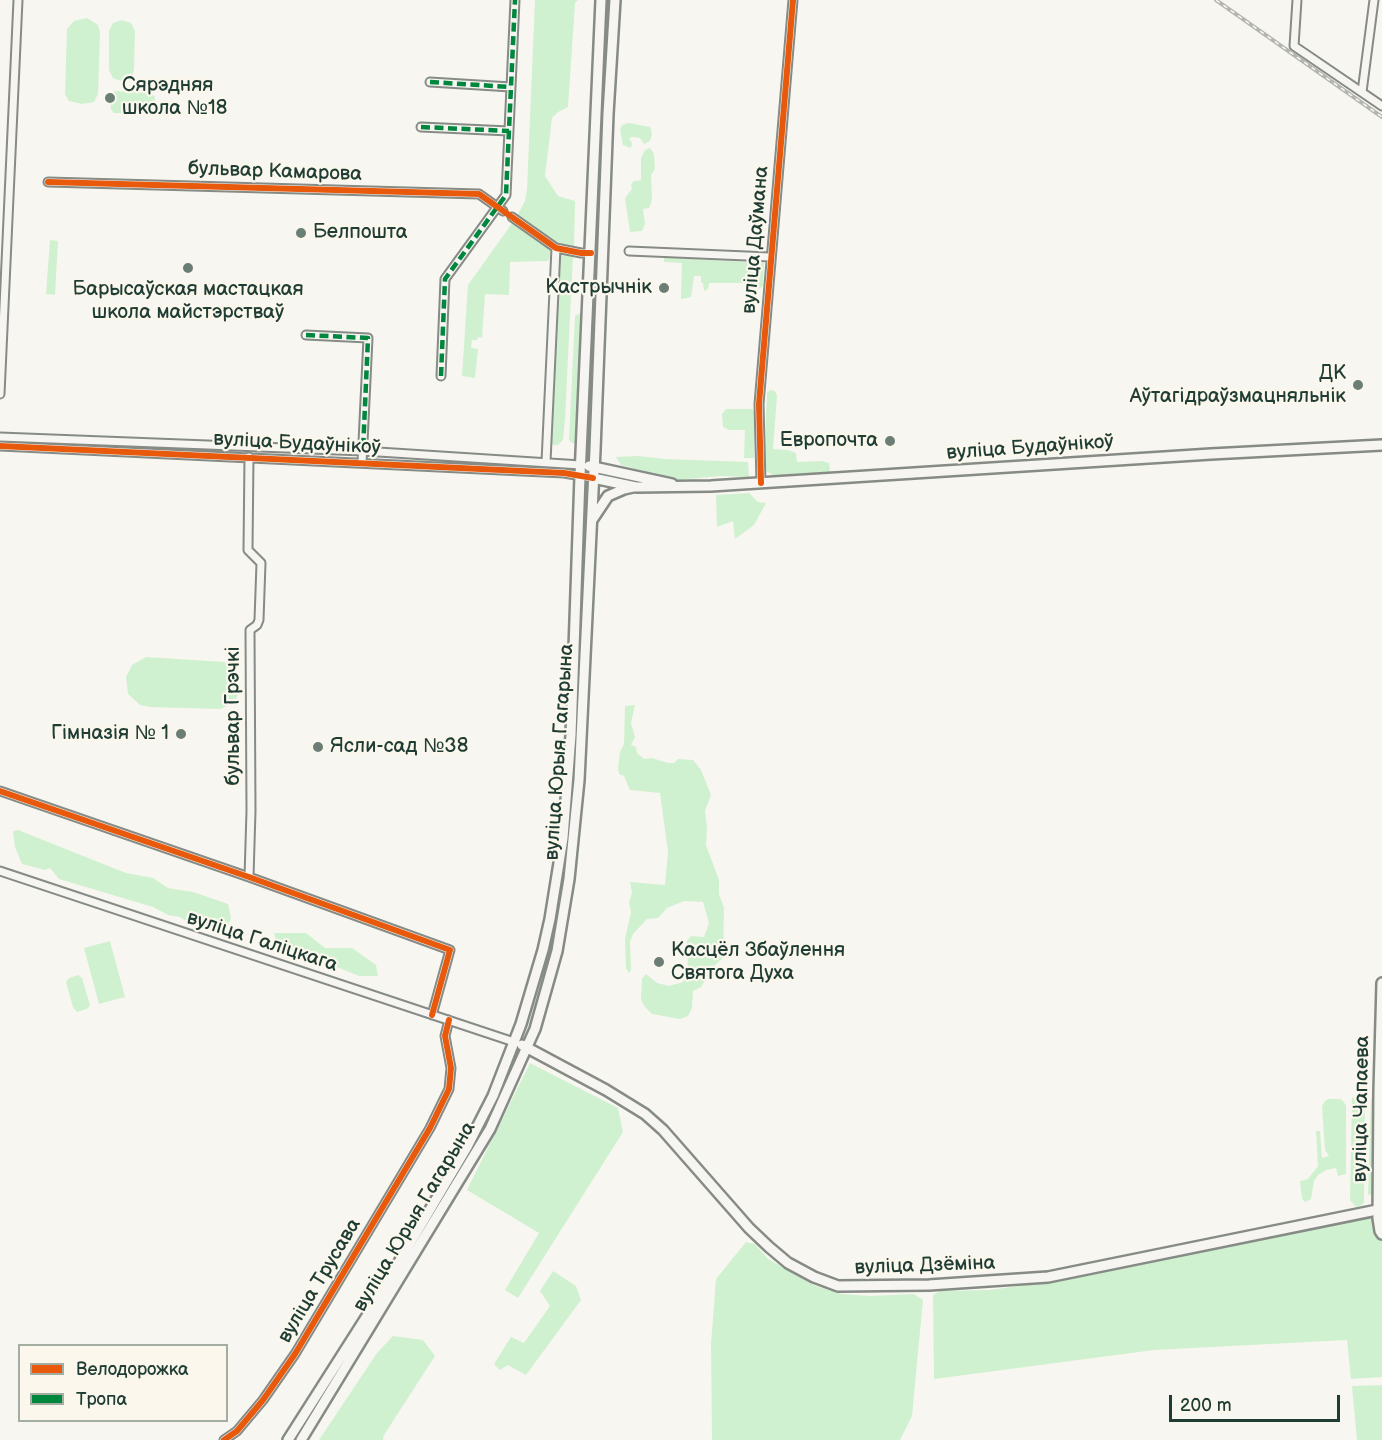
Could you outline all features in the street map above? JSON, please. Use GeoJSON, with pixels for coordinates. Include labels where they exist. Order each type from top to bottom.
{"type":"FeatureCollection","features":[{"type":"Feature","properties":{"kind":"main road","name":"вуліца Юрыя Гагарына"},"geometry":{"type":"LineString","coordinates":[[288,1440],[447,1184],[493,1095],[514,1042],[543,950],[563,838],[571,735],[601,0]]}},
{"type":"Feature","properties":{"kind":"main road","name":"вуліца Юрыя Гагарына"},"geometry":{"type":"LineString","coordinates":[[301,1440],[476,1154],[495,1119],[542,1007],[557,951],[573,846],[581,747],[608,114],[615,0]]}},
{"type":"Feature","properties":{"kind":"main road","name":"вуліца Будаўнікоў"},"geometry":{"type":"LineString","coordinates":[[593,478],[636,487],[680,487],[1382,445]]}},
{"type":"Feature","properties":{"kind":"main road","name":"вуліца Будаўнікоў"},"geometry":{"type":"LineString","coordinates":[[581,465],[680,487]]}},
{"type":"Feature","properties":{"kind":"main road"},"geometry":{"type":"LineString","coordinates":[[590,522],[608,496],[636,487]]}},
{"type":"Feature","properties":{"kind":"main road","name":"вуліца Чапаева"},"geometry":{"type":"LineString","coordinates":[[1382,983],[1380,1091],[1380,1231],[1382,1234]]}},
{"type":"Feature","properties":{"kind":"main road","name":"вуліца Дзёміна"},"geometry":{"type":"LineString","coordinates":[[514,1042],[606,1090],[645,1114],[663,1130],[749,1228],[770,1247],[788,1263],[814,1277],[838,1286],[928,1286],[1048,1277],[1380,1209]]}},
{"type":"Feature","properties":{"kind":"street"},"geometry":{"type":"LineString","coordinates":[[0,394],[18,0]]}},
{"type":"Feature","properties":{"kind":"street"},"geometry":{"type":"LineString","coordinates":[[441,376],[445,279],[501,209],[506,195],[515,0]]}},
{"type":"Feature","properties":{"kind":"street","name":"вуліца Даўмана"},"geometry":{"type":"LineString","coordinates":[[761,483],[759,404],[794,0]]}},
{"type":"Feature","properties":{"kind":"street"},"geometry":{"type":"LineString","coordinates":[[1297,0],[1294,46],[1382,106]]}},
{"type":"Feature","properties":{"kind":"street"},"geometry":{"type":"LineString","coordinates":[[1362,92],[1374,0]]}},
{"type":"Feature","properties":{"kind":"street"},"geometry":{"type":"LineString","coordinates":[[430,82],[511,87]]}},
{"type":"Feature","properties":{"kind":"street"},"geometry":{"type":"LineString","coordinates":[[421,128],[509,130]]}},
{"type":"Feature","properties":{"kind":"street","name":"бульвар Камарова"},"geometry":{"type":"LineString","coordinates":[[48,182],[479,194],[501,209]]}},
{"type":"Feature","properties":{"kind":"street"},"geometry":{"type":"LineString","coordinates":[[512,217],[556,248],[591,253]]}},
{"type":"Feature","properties":{"kind":"street"},"geometry":{"type":"LineString","coordinates":[[546,462],[556,248]]}},
{"type":"Feature","properties":{"kind":"street"},"geometry":{"type":"LineString","coordinates":[[629,251],[770,257]]}},
{"type":"Feature","properties":{"kind":"street"},"geometry":{"type":"LineString","coordinates":[[306,335],[368,338],[362,463]]}},
{"type":"Feature","properties":{"kind":"street","name":"вуліца Будаўнікоў"},"geometry":{"type":"LineString","coordinates":[[0,437],[363,451],[581,465]]}},
{"type":"Feature","properties":{"kind":"street"},"geometry":{"type":"LineString","coordinates":[[197,444],[197,456]]}},
{"type":"Feature","properties":{"kind":"street","name":"вуліца Будаўнікоў"},"geometry":{"type":"LineString","coordinates":[[0,446],[455,468],[593,478]]}},
{"type":"Feature","properties":{"kind":"street","name":"бульвар Грэчкі"},"geometry":{"type":"LineString","coordinates":[[249,457],[248,550],[261,563],[259,620],[257,626],[250,630],[249,877]]}},
{"type":"Feature","properties":{"kind":"street"},"geometry":{"type":"LineString","coordinates":[[454,458],[455,468]]}},
{"type":"Feature","properties":{"kind":"street"},"geometry":{"type":"LineString","coordinates":[[0,791],[249,877],[450,950],[432,1015]]}},
{"type":"Feature","properties":{"kind":"street","name":"вуліца Галіцкага"},"geometry":{"type":"LineString","coordinates":[[0,871],[514,1042]]}},
{"type":"Feature","properties":{"kind":"street","name":"вуліца Трусава"},"geometry":{"type":"LineString","coordinates":[[224,1440],[237,1431],[263,1400],[295,1354],[430,1128],[449,1089],[451,1068],[445,1036],[449,1020]]}},
{"type":"Feature","properties":{"kind":"green space"},"geometry":{"type":"Polygon","coordinates":[[[535,0],[578,0],[575,3],[568,107],[552,118],[545,176],[558,196],[575,201],[574,246],[565,247],[517,216],[525,201],[527,189],[535,0]]]}},
{"type":"Feature","properties":{"kind":"green space"},"geometry":{"type":"Polygon","coordinates":[[[605,0],[607,0],[609,24],[597,261],[591,447],[588,447],[588,395],[605,0]]]}},
{"type":"Feature","properties":{"kind":"green space"},"geometry":{"type":"Polygon","coordinates":[[[87,18],[98,25],[100,32],[98,94],[94,102],[82,104],[69,101],[65,94],[67,29],[74,21],[87,18]]]}},
{"type":"Feature","properties":{"kind":"green space"},"geometry":{"type":"Polygon","coordinates":[[[122,20],[131,23],[135,31],[134,70],[131,78],[121,81],[113,78],[109,70],[109,31],[113,23],[122,20]]]}},
{"type":"Feature","properties":{"kind":"green space"},"geometry":{"type":"Polygon","coordinates":[[[115,91],[151,93],[155,97],[154,110],[150,114],[114,113],[111,109],[110,96],[115,91]]]}},
{"type":"Feature","properties":{"kind":"green space"},"geometry":{"type":"Polygon","coordinates":[[[629,123],[650,127],[652,134],[650,141],[644,144],[640,138],[633,137],[629,138],[632,143],[631,148],[623,145],[620,130],[622,125],[629,123]]]}},
{"type":"Feature","properties":{"kind":"green space"},"geometry":{"type":"Polygon","coordinates":[[[650,148],[654,154],[655,169],[651,175],[651,203],[649,208],[643,209],[645,224],[642,231],[630,232],[625,198],[632,189],[631,184],[641,180],[641,158],[645,150],[650,148]]]}},
{"type":"Feature","properties":{"kind":"green space"},"geometry":{"type":"Polygon","coordinates":[[[513,222],[550,248],[550,257],[548,261],[510,262],[509,295],[485,294],[482,338],[472,340],[471,348],[478,349],[475,378],[462,376],[468,285],[513,222]]]}},
{"type":"Feature","properties":{"kind":"green space"},"geometry":{"type":"Polygon","coordinates":[[[50,240],[58,241],[55,295],[46,294],[50,240]]]}},
{"type":"Feature","properties":{"kind":"green space"},"geometry":{"type":"Polygon","coordinates":[[[558,255],[573,256],[563,440],[558,445],[553,445],[550,440],[558,255]]]}},
{"type":"Feature","properties":{"kind":"green space"},"geometry":{"type":"Polygon","coordinates":[[[664,257],[764,263],[763,286],[753,292],[750,290],[750,283],[709,283],[708,289],[704,291],[701,276],[694,276],[691,297],[681,299],[682,263],[664,262],[664,257]]]}},
{"type":"Feature","properties":{"kind":"green space"},"geometry":{"type":"Polygon","coordinates":[[[581,313],[575,443],[572,443],[569,440],[575,316],[581,313]]]}},
{"type":"Feature","properties":{"kind":"green space"},"geometry":{"type":"Polygon","coordinates":[[[770,390],[775,391],[777,396],[773,449],[796,453],[797,462],[829,463],[830,471],[775,476],[767,472],[765,444],[767,393],[770,390]]]}},
{"type":"Feature","properties":{"kind":"green space"},"geometry":{"type":"Polygon","coordinates":[[[726,409],[752,409],[755,412],[754,458],[744,458],[745,430],[729,430],[723,427],[722,414],[726,409]]]}},
{"type":"Feature","properties":{"kind":"green space"},"geometry":{"type":"Polygon","coordinates":[[[638,456],[748,462],[749,477],[720,476],[677,480],[621,465],[616,457],[638,456]]]}},
{"type":"Feature","properties":{"kind":"green space"},"geometry":{"type":"Polygon","coordinates":[[[749,493],[758,502],[766,503],[754,525],[735,539],[733,521],[717,527],[716,495],[749,493]]]}},
{"type":"Feature","properties":{"kind":"green space"},"geometry":{"type":"Polygon","coordinates":[[[584,498],[585,559],[574,769],[567,860],[552,953],[533,1017],[531,1016],[544,972],[565,860],[573,769],[584,498]]]}},
{"type":"Feature","properties":{"kind":"green space"},"geometry":{"type":"Polygon","coordinates":[[[146,657],[224,662],[233,668],[238,677],[240,685],[238,695],[234,702],[221,709],[140,705],[128,694],[126,677],[132,665],[146,657]]]}},
{"type":"Feature","properties":{"kind":"green space"},"geometry":{"type":"Polygon","coordinates":[[[635,705],[631,723],[635,737],[631,745],[636,747],[637,753],[644,759],[652,758],[668,763],[674,763],[678,759],[693,760],[701,770],[711,795],[705,811],[706,845],[719,880],[719,894],[724,908],[723,958],[714,966],[701,987],[693,991],[692,1008],[688,1016],[680,1019],[652,1014],[645,1007],[641,1000],[642,979],[646,974],[657,983],[669,986],[683,982],[688,970],[687,941],[691,936],[704,937],[709,923],[703,902],[684,901],[667,908],[658,918],[647,919],[633,934],[630,942],[631,970],[629,973],[626,968],[625,939],[631,912],[629,902],[632,893],[630,882],[665,885],[668,852],[660,793],[630,790],[624,776],[619,774],[620,752],[624,744],[625,706],[635,705]]]}},
{"type":"Feature","properties":{"kind":"green space"},"geometry":{"type":"Polygon","coordinates":[[[18,830],[126,873],[153,878],[168,888],[193,892],[228,904],[231,918],[226,931],[186,921],[153,907],[59,879],[50,868],[45,870],[22,864],[15,847],[13,831],[18,830]]]}},
{"type":"Feature","properties":{"kind":"green space"},"geometry":{"type":"Polygon","coordinates":[[[274,933],[306,933],[325,948],[352,948],[376,965],[378,976],[359,976],[302,953],[278,947],[274,933]]]}},
{"type":"Feature","properties":{"kind":"green space"},"geometry":{"type":"Polygon","coordinates":[[[110,941],[125,997],[99,1004],[84,948],[110,941]]]}},
{"type":"Feature","properties":{"kind":"green space"},"geometry":{"type":"Polygon","coordinates":[[[78,975],[82,978],[90,1005],[87,1009],[77,1012],[73,1007],[66,982],[69,978],[78,975]]]}},
{"type":"Feature","properties":{"kind":"green space"},"geometry":{"type":"Polygon","coordinates":[[[530,1063],[618,1108],[623,1132],[518,1298],[505,1290],[539,1233],[467,1190],[530,1063]]]}},
{"type":"Feature","properties":{"kind":"green space"},"geometry":{"type":"Polygon","coordinates":[[[1365,1097],[1364,1202],[1356,1207],[1350,1200],[1352,1098],[1365,1097]]]}},
{"type":"Feature","properties":{"kind":"green space"},"geometry":{"type":"Polygon","coordinates":[[[1371,1098],[1375,1102],[1374,1193],[1368,1195],[1371,1098]]]}},
{"type":"Feature","properties":{"kind":"green space"},"geometry":{"type":"Polygon","coordinates":[[[1328,1099],[1341,1099],[1346,1105],[1346,1174],[1338,1176],[1336,1168],[1318,1175],[1314,1181],[1311,1199],[1305,1202],[1302,1199],[1300,1181],[1308,1179],[1318,1166],[1316,1131],[1320,1131],[1322,1158],[1329,1156],[1325,1150],[1322,1106],[1328,1099]]]}},
{"type":"Feature","properties":{"kind":"green space"},"geometry":{"type":"Polygon","coordinates":[[[1370,1217],[1373,1221],[1374,1232],[1382,1241],[1382,1377],[1351,1379],[1347,1340],[1154,1350],[934,1379],[933,1295],[940,1291],[989,1290],[1043,1283],[1131,1267],[1370,1217]]]}},
{"type":"Feature","properties":{"kind":"green space"},"geometry":{"type":"Polygon","coordinates":[[[746,1242],[755,1244],[768,1259],[816,1286],[841,1294],[870,1296],[914,1294],[923,1300],[912,1416],[900,1440],[712,1440],[711,1344],[716,1279],[746,1242]]]}},
{"type":"Feature","properties":{"kind":"green space"},"geometry":{"type":"Polygon","coordinates":[[[553,1271],[576,1286],[581,1300],[526,1375],[508,1365],[500,1370],[494,1364],[511,1337],[524,1343],[550,1306],[540,1291],[553,1271]]]}},
{"type":"Feature","properties":{"kind":"green space"},"geometry":{"type":"Polygon","coordinates":[[[393,1336],[423,1340],[435,1356],[383,1440],[319,1440],[377,1353],[393,1336]]]}},
{"type":"Feature","properties":{"kind":"green space"},"geometry":{"type":"Polygon","coordinates":[[[1382,1385],[1382,1440],[1357,1440],[1352,1386],[1382,1385]]]}},
{"type":"Feature","properties":{"kind":"railway"},"geometry":{"type":"LineString","coordinates":[[1216,0],[1382,117]]}},
{"type":"Feature","properties":{"kind":"marked path"},"geometry":{"type":"LineString","coordinates":[[441,376],[445,279],[506,195],[515,0]]}},
{"type":"Feature","properties":{"kind":"marked path"},"geometry":{"type":"LineString","coordinates":[[430,82],[511,87]]}},
{"type":"Feature","properties":{"kind":"marked path"},"geometry":{"type":"LineString","coordinates":[[421,127],[509,131]]}},
{"type":"Feature","properties":{"kind":"marked path"},"geometry":{"type":"LineString","coordinates":[[306,335],[368,338],[363,451]]}},
{"type":"Feature","properties":{"kind":"cycle path"},"geometry":{"type":"LineString","coordinates":[[761,483],[759,404],[793,0]]}},
{"type":"Feature","properties":{"kind":"cycle path"},"geometry":{"type":"LineString","coordinates":[[48,182],[479,194],[556,248],[591,253]]}},
{"type":"Feature","properties":{"kind":"cycle path"},"geometry":{"type":"LineString","coordinates":[[0,446],[564,473],[593,478]]}},
{"type":"Feature","properties":{"kind":"cycle path"},"geometry":{"type":"LineString","coordinates":[[0,791],[249,877],[450,950],[432,1015]]}},
{"type":"Feature","properties":{"kind":"cycle path"},"geometry":{"type":"LineString","coordinates":[[224,1440],[237,1431],[263,1400],[295,1354],[430,1128],[449,1089],[451,1068],[445,1036],[449,1020]]}},
{"type":"Feature","properties":{"kind":"place","name":"Сярэдняя школа №18"},"geometry":{"type":"Point","coordinates":[110,98]}},
{"type":"Feature","properties":{"kind":"place","name":"Белпошта"},"geometry":{"type":"Point","coordinates":[301,233]}},
{"type":"Feature","properties":{"kind":"place","name":"Барысаўская мастацкая школа майстэрстваў"},"geometry":{"type":"Point","coordinates":[188,268]}},
{"type":"Feature","properties":{"kind":"place","name":"Кастрычнік"},"geometry":{"type":"Point","coordinates":[664,288]}},
{"type":"Feature","properties":{"kind":"place","name":"ДК Аўтагідраўзмацняльнік"},"geometry":{"type":"Point","coordinates":[1358,385]}},
{"type":"Feature","properties":{"kind":"place","name":"Европочта"},"geometry":{"type":"Point","coordinates":[890,441]}},
{"type":"Feature","properties":{"kind":"place","name":"Гімназія № 1"},"geometry":{"type":"Point","coordinates":[181,734]}},
{"type":"Feature","properties":{"kind":"place","name":"Ясли-сад №38"},"geometry":{"type":"Point","coordinates":[318,747]}},
{"type":"Feature","properties":{"kind":"place","name":"Касцёл Збаўлення Святога Духа"},"geometry":{"type":"Point","coordinates":[659,962]}}]}
